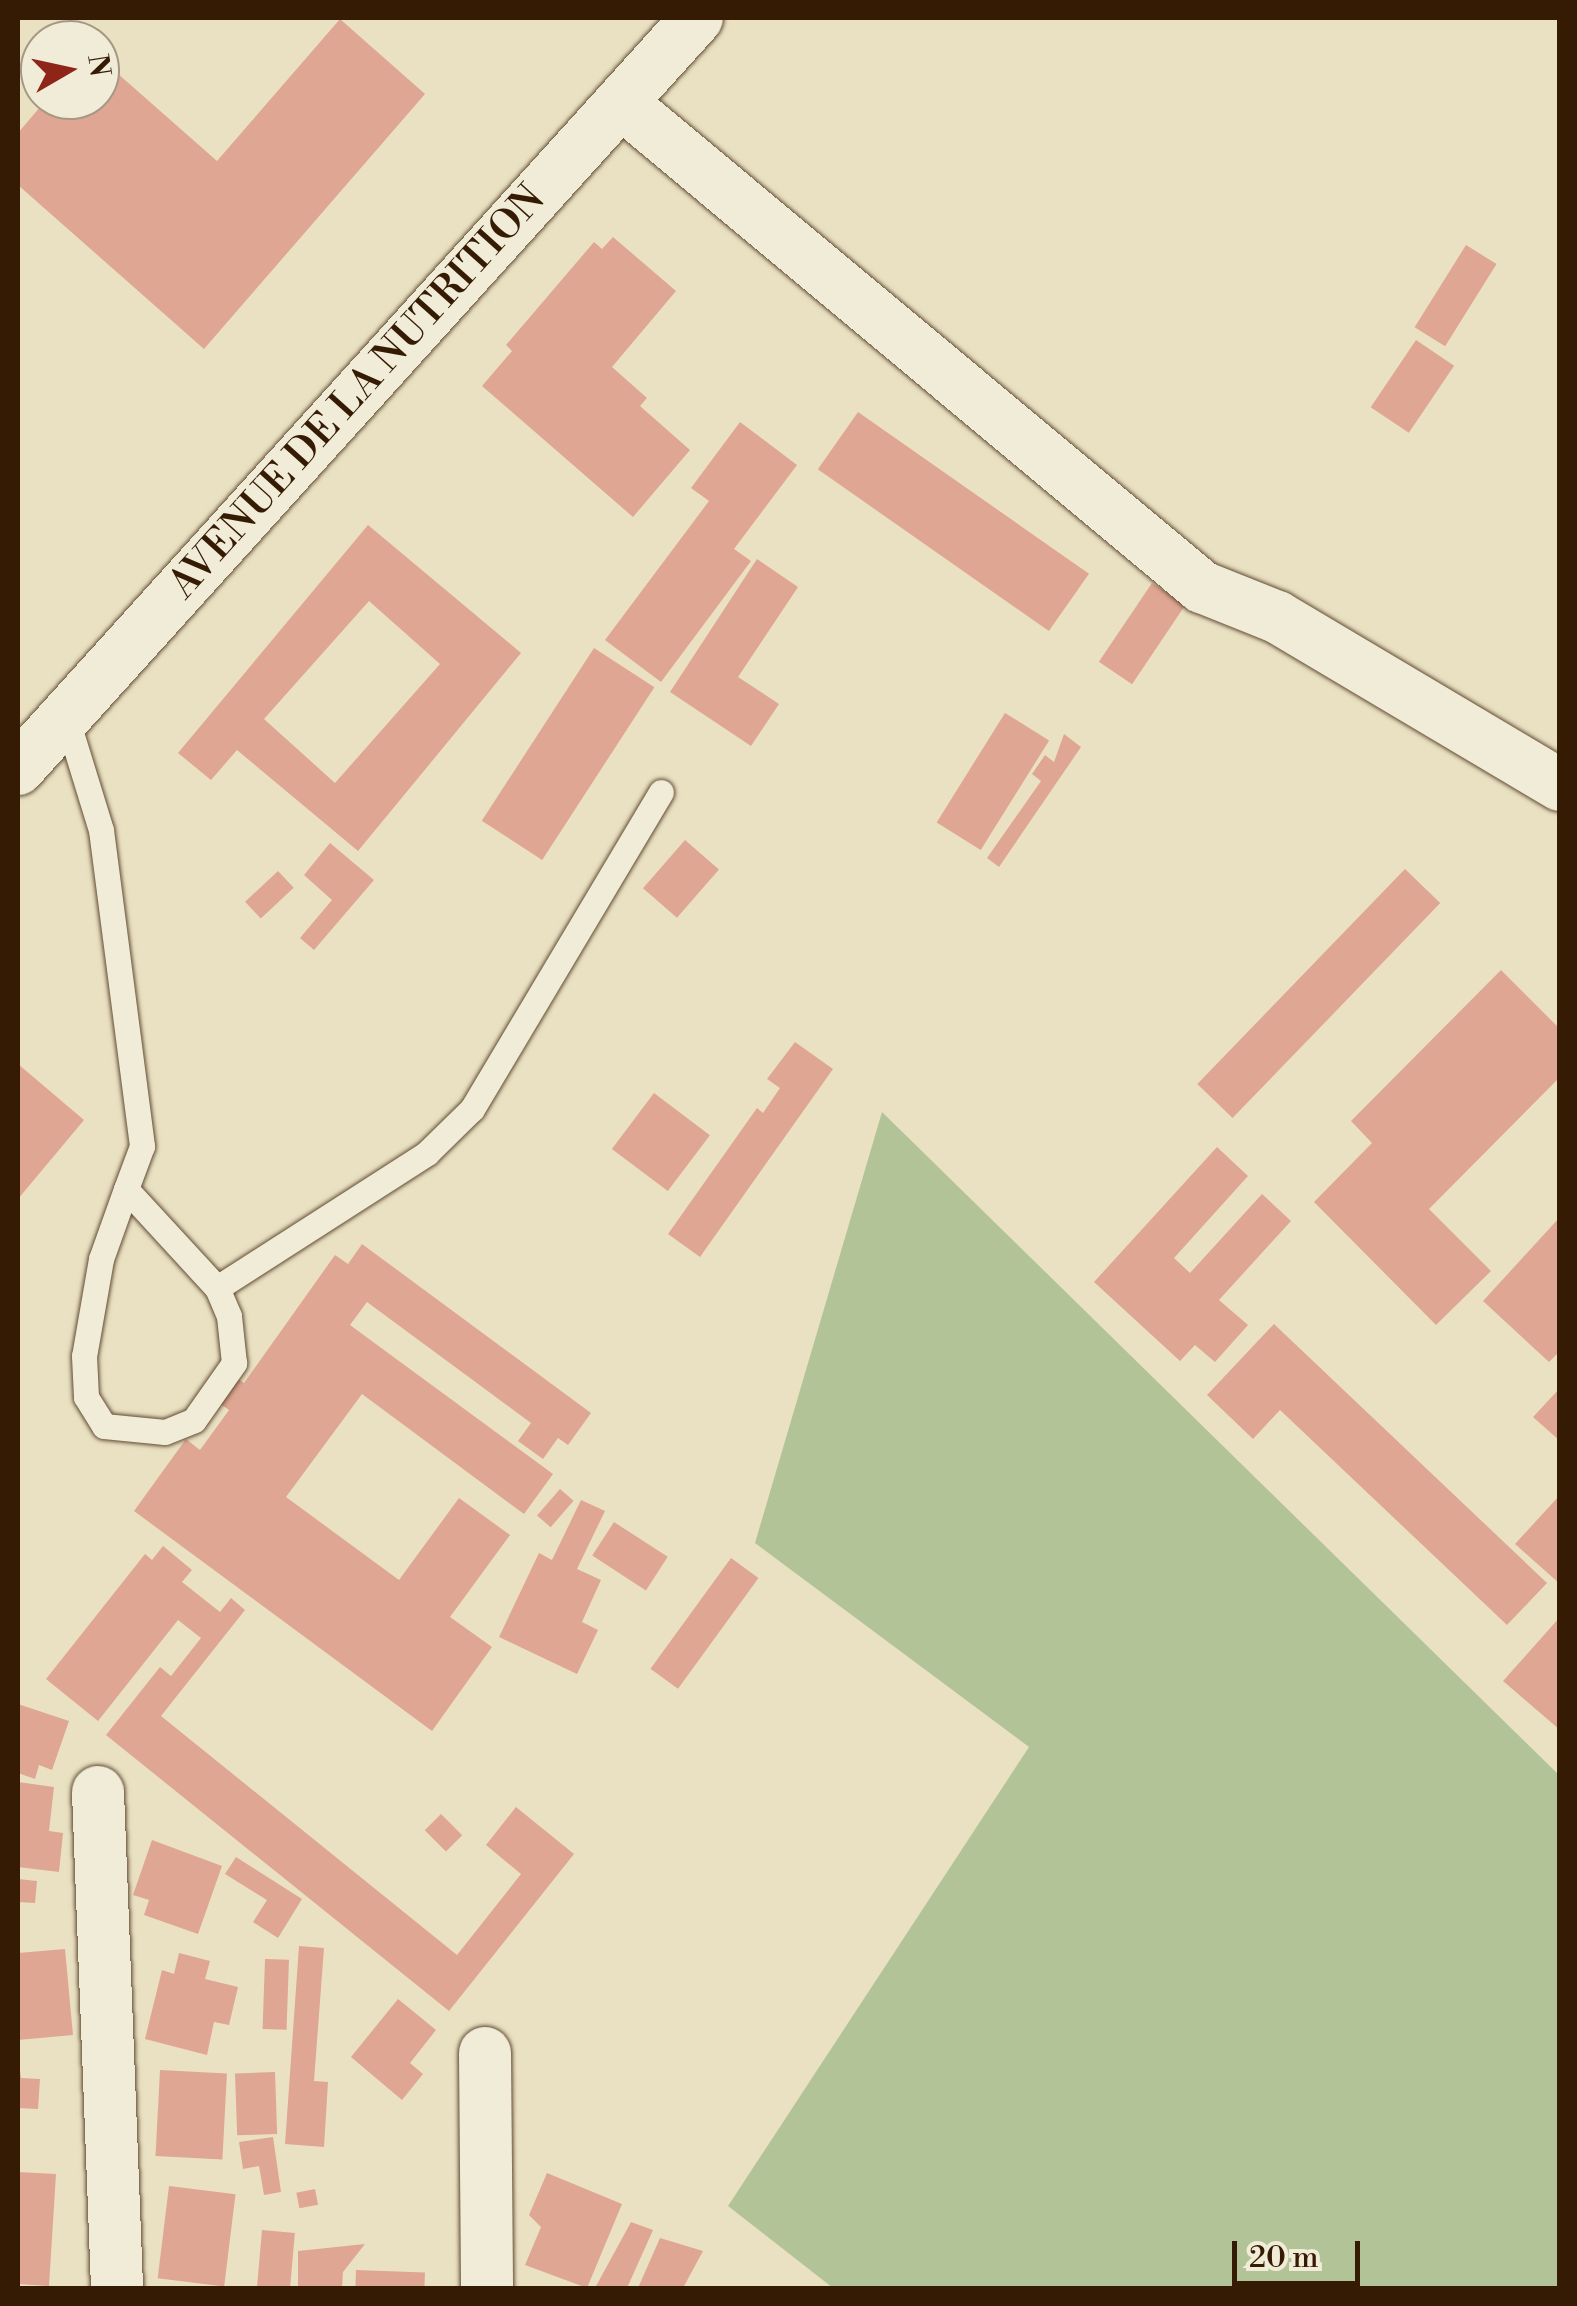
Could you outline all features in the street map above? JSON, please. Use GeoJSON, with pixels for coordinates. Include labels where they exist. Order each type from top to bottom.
{"type":"FeatureCollection","features":[{"type":"Feature","properties":{"kind":"street","name":"AVENUE DE LA NUTRITION"},"geometry":{"type":"LineString","coordinates":[[18,768],[624,105],[698,18]]}},
{"type":"Feature","properties":{"kind":"street"},"geometry":{"type":"LineString","coordinates":[[624,105],[1202,587],[1277,617],[1560,784]]}},
{"type":"Feature","properties":{"kind":"street"},"geometry":{"type":"LineString","coordinates":[[98,1792],[117,2288]]}},
{"type":"Feature","properties":{"kind":"street"},"geometry":{"type":"LineString","coordinates":[[485,2053],[487,2288]]}},
{"type":"Feature","properties":{"kind":"lane"},"geometry":{"type":"LineString","coordinates":[[65,713],[101,830],[142,1146],[126,1189],[102,1259],[84,1356],[86,1398],[104,1426],[165,1432],[194,1420],[215,1396],[234,1363],[216,1288],[126,1189]]}},
{"type":"Feature","properties":{"kind":"lane"},"geometry":{"type":"LineString","coordinates":[[216,1288],[427,1153],[472,1109],[661,792]]}},
{"type":"Feature","properties":{"kind":"green space"},"geometry":{"type":"Polygon","coordinates":[[[882,1112],[1559,1775],[1559,2288],[833,2288],[728,2206],[1029,1747],[755,1543],[882,1112]]]}},
{"type":"Feature","properties":{"kind":"building"},"geometry":{"type":"Polygon","coordinates":[[[340,19],[425,94],[204,349],[18,185],[18,133],[29,120],[120,120],[120,76],[217,161],[340,19]]]}},
{"type":"Feature","properties":{"kind":"building"},"geometry":{"type":"Polygon","coordinates":[[[613,237],[676,291],[612,367],[647,398],[640,406],[690,450],[633,517],[482,386],[512,351],[506,345],[594,242],[602,249],[613,237]]]}},
{"type":"Feature","properties":{"kind":"building"},"geometry":{"type":"Polygon","coordinates":[[[1466,245],[1497,264],[1445,346],[1415,327],[1466,245]]]}},
{"type":"Feature","properties":{"kind":"building"},"geometry":{"type":"Polygon","coordinates":[[[1416,340],[1454,366],[1409,433],[1371,407],[1416,340]]]}},
{"type":"Feature","properties":{"kind":"building"},"geometry":{"type":"Polygon","coordinates":[[[858,412],[1089,574],[1049,631],[818,469],[858,412]]]}},
{"type":"Feature","properties":{"kind":"building"},"geometry":{"type":"Polygon","coordinates":[[[740,422],[797,465],[734,549],[751,561],[661,682],[605,640],[709,501],[691,488],[740,422]]]}},
{"type":"Feature","properties":{"kind":"building"},"geometry":{"type":"Polygon","coordinates":[[[368,525],[521,653],[358,851],[237,750],[211,780],[178,753],[368,525]],[[369,601],[264,719],[335,783],[440,664],[369,601]]]}},
{"type":"Feature","properties":{"kind":"building"},"geometry":{"type":"Polygon","coordinates":[[[757,559],[798,587],[738,677],[779,704],[751,746],[670,692],[757,559]]]}},
{"type":"Feature","properties":{"kind":"building"},"geometry":{"type":"Polygon","coordinates":[[[1152,583],[1185,605],[1132,684],[1099,662],[1152,583]]]}},
{"type":"Feature","properties":{"kind":"building"},"geometry":{"type":"Polygon","coordinates":[[[594,648],[654,687],[542,860],[482,821],[594,648]]]}},
{"type":"Feature","properties":{"kind":"building"},"geometry":{"type":"Polygon","coordinates":[[[1005,713],[1049,741],[981,850],[937,822],[1005,713]]]}},
{"type":"Feature","properties":{"kind":"building"},"geometry":{"type":"Polygon","coordinates":[[[1064,734],[1081,747],[999,867],[987,858],[1041,781],[1032,774],[1045,755],[1054,762],[1064,734]]]}},
{"type":"Feature","properties":{"kind":"building"},"geometry":{"type":"Polygon","coordinates":[[[685,840],[719,870],[677,918],[643,888],[685,840]]]}},
{"type":"Feature","properties":{"kind":"building"},"geometry":{"type":"Polygon","coordinates":[[[330,843],[374,880],[314,950],[300,938],[332,900],[304,875],[330,843]]]}},
{"type":"Feature","properties":{"kind":"building"},"geometry":{"type":"Polygon","coordinates":[[[1405,869],[1440,903],[1233,1118],[1197,1084],[1405,869]]]}},
{"type":"Feature","properties":{"kind":"building"},"geometry":{"type":"Polygon","coordinates":[[[278,871],[294,888],[261,919],[245,902],[278,871]]]}},
{"type":"Feature","properties":{"kind":"building"},"geometry":{"type":"Polygon","coordinates":[[[1501,970],[1560,1029],[1560,1077],[1429,1209],[1491,1271],[1436,1325],[1314,1202],[1372,1143],[1351,1121],[1501,970]]]}},
{"type":"Feature","properties":{"kind":"building"},"geometry":{"type":"Polygon","coordinates":[[[795,1042],[833,1069],[700,1257],[668,1234],[757,1108],[763,1113],[780,1088],[767,1079],[795,1042]]]}},
{"type":"Feature","properties":{"kind":"building"},"geometry":{"type":"Polygon","coordinates":[[[18,1064],[84,1120],[18,1199],[18,1064]]]}},
{"type":"Feature","properties":{"kind":"building"},"geometry":{"type":"Polygon","coordinates":[[[654,1093],[710,1135],[668,1191],[612,1149],[654,1093]]]}},
{"type":"Feature","properties":{"kind":"building"},"geometry":{"type":"Polygon","coordinates":[[[1217,1147],[1248,1176],[1174,1258],[1190,1273],[1262,1194],[1291,1221],[1219,1300],[1248,1325],[1215,1362],[1195,1345],[1180,1361],[1094,1282],[1217,1147]]]}},
{"type":"Feature","properties":{"kind":"building"},"geometry":{"type":"Polygon","coordinates":[[[1560,1217],[1560,1351],[1549,1362],[1483,1301],[1560,1217]]]}},
{"type":"Feature","properties":{"kind":"building"},"geometry":{"type":"Polygon","coordinates":[[[362,1244],[591,1413],[568,1445],[558,1438],[543,1459],[518,1441],[531,1423],[367,1302],[350,1325],[553,1474],[524,1514],[362,1394],[286,1497],[399,1580],[459,1498],[510,1535],[450,1617],[492,1647],[432,1731],[134,1511],[186,1439],[200,1450],[229,1410],[219,1403],[237,1378],[244,1383],[335,1255],[348,1264],[362,1244]]]}},
{"type":"Feature","properties":{"kind":"building"},"geometry":{"type":"Polygon","coordinates":[[[1274,1324],[1547,1583],[1507,1625],[1280,1410],[1253,1439],[1207,1395],[1274,1324]]]}},
{"type":"Feature","properties":{"kind":"building"},"geometry":{"type":"Polygon","coordinates":[[[1560,1388],[1560,1441],[1533,1417],[1560,1388]]]}},
{"type":"Feature","properties":{"kind":"building"},"geometry":{"type":"Polygon","coordinates":[[[560,1489],[574,1501],[551,1527],[537,1515],[560,1489]]]}},
{"type":"Feature","properties":{"kind":"building"},"geometry":{"type":"Polygon","coordinates":[[[1560,1495],[1560,1584],[1515,1544],[1560,1495]]]}},
{"type":"Feature","properties":{"kind":"building"},"geometry":{"type":"Polygon","coordinates":[[[581,1500],[605,1511],[577,1569],[601,1580],[582,1622],[598,1630],[577,1674],[499,1637],[539,1553],[552,1560],[581,1500]]]}},
{"type":"Feature","properties":{"kind":"building"},"geometry":{"type":"Polygon","coordinates":[[[614,1522],[668,1557],[646,1590],[592,1556],[614,1522]]]}},
{"type":"Feature","properties":{"kind":"building"},"geometry":{"type":"Polygon","coordinates":[[[163,1546],[192,1570],[182,1582],[220,1612],[231,1598],[245,1610],[161,1716],[457,1955],[521,1874],[486,1845],[516,1807],[574,1854],[449,2011],[106,1735],[160,1667],[171,1676],[201,1638],[178,1620],[98,1721],[46,1679],[145,1554],[152,1560],[163,1546]]]}},
{"type":"Feature","properties":{"kind":"building"},"geometry":{"type":"Polygon","coordinates":[[[731,1558],[759,1578],[678,1689],[650,1669],[731,1558]]]}},
{"type":"Feature","properties":{"kind":"building"},"geometry":{"type":"Polygon","coordinates":[[[1560,1617],[1560,1730],[1503,1681],[1560,1617]]]}},
{"type":"Feature","properties":{"kind":"building"},"geometry":{"type":"Polygon","coordinates":[[[18,1704],[69,1721],[52,1770],[39,1765],[35,1779],[18,1773],[18,1704]]]}},
{"type":"Feature","properties":{"kind":"building"},"geometry":{"type":"Polygon","coordinates":[[[18,1782],[54,1787],[49,1831],[63,1833],[59,1872],[18,1867],[18,1782]]]}},
{"type":"Feature","properties":{"kind":"building"},"geometry":{"type":"Polygon","coordinates":[[[441,1814],[462,1835],[446,1851],[425,1830],[441,1814]]]}},
{"type":"Feature","properties":{"kind":"building"},"geometry":{"type":"Polygon","coordinates":[[[152,1840],[222,1866],[198,1934],[144,1915],[149,1900],[133,1895],[152,1840]]]}},
{"type":"Feature","properties":{"kind":"building"},"geometry":{"type":"Polygon","coordinates":[[[236,1857],[302,1899],[278,1938],[253,1922],[267,1900],[225,1874],[236,1857]]]}},
{"type":"Feature","properties":{"kind":"building"},"geometry":{"type":"Polygon","coordinates":[[[18,1879],[37,1881],[35,1903],[18,1902],[18,1879]]]}},
{"type":"Feature","properties":{"kind":"building"},"geometry":{"type":"Polygon","coordinates":[[[299,1946],[324,1948],[314,2081],[328,2082],[324,2147],[285,2144],[299,1946]]]}},
{"type":"Feature","properties":{"kind":"building"},"geometry":{"type":"Polygon","coordinates":[[[65,1949],[73,2035],[18,2040],[18,1953],[65,1949]]]}},
{"type":"Feature","properties":{"kind":"building"},"geometry":{"type":"Polygon","coordinates":[[[179,1953],[210,1961],[205,1979],[238,1987],[229,2025],[214,2022],[207,2055],[145,2039],[162,1970],[174,1974],[179,1953]]]}},
{"type":"Feature","properties":{"kind":"building"},"geometry":{"type":"Polygon","coordinates":[[[265,1959],[289,1960],[287,2030],[263,2029],[265,1959]]]}},
{"type":"Feature","properties":{"kind":"building"},"geometry":{"type":"Polygon","coordinates":[[[398,1999],[436,2030],[410,2063],[423,2074],[402,2100],[351,2057],[398,1999]]]}},
{"type":"Feature","properties":{"kind":"building"},"geometry":{"type":"Polygon","coordinates":[[[18,2055],[21,2078],[40,2079],[38,2109],[18,2108],[18,2055]]]}},
{"type":"Feature","properties":{"kind":"building"},"geometry":{"type":"Polygon","coordinates":[[[160,2070],[227,2074],[222,2159],[155,2156],[160,2070]]]}},
{"type":"Feature","properties":{"kind":"building"},"geometry":{"type":"Polygon","coordinates":[[[275,2072],[277,2134],[237,2135],[235,2073],[275,2072]]]}},
{"type":"Feature","properties":{"kind":"building"},"geometry":{"type":"Polygon","coordinates":[[[273,2137],[281,2192],[264,2195],[259,2166],[243,2169],[239,2142],[273,2137]]]}},
{"type":"Feature","properties":{"kind":"building"},"geometry":{"type":"Polygon","coordinates":[[[18,2172],[56,2174],[49,2286],[18,2284],[18,2172]]]}},
{"type":"Feature","properties":{"kind":"building"},"geometry":{"type":"Polygon","coordinates":[[[547,2173],[622,2204],[587,2288],[525,2265],[541,2227],[529,2215],[547,2173]]]}},
{"type":"Feature","properties":{"kind":"building"},"geometry":{"type":"Polygon","coordinates":[[[169,2186],[236,2194],[224,2286],[158,2278],[169,2186]]]}},
{"type":"Feature","properties":{"kind":"building"},"geometry":{"type":"Polygon","coordinates":[[[315,2189],[318,2205],[299,2208],[296,2193],[315,2189]]]}},
{"type":"Feature","properties":{"kind":"building"},"geometry":{"type":"Polygon","coordinates":[[[631,2222],[653,2230],[627,2288],[595,2288],[631,2222]]]}},
{"type":"Feature","properties":{"kind":"building"},"geometry":{"type":"Polygon","coordinates":[[[262,2230],[295,2233],[290,2288],[257,2288],[262,2230]]]}},
{"type":"Feature","properties":{"kind":"building"},"geometry":{"type":"Polygon","coordinates":[[[660,2238],[703,2251],[683,2288],[638,2288],[660,2238]]]}},
{"type":"Feature","properties":{"kind":"building"},"geometry":{"type":"Polygon","coordinates":[[[365,2244],[343,2272],[342,2288],[298,2288],[298,2251],[365,2244]]]}},
{"type":"Feature","properties":{"kind":"building"},"geometry":{"type":"Polygon","coordinates":[[[356,2270],[425,2272],[424,2288],[355,2288],[356,2270]]]}}]}
